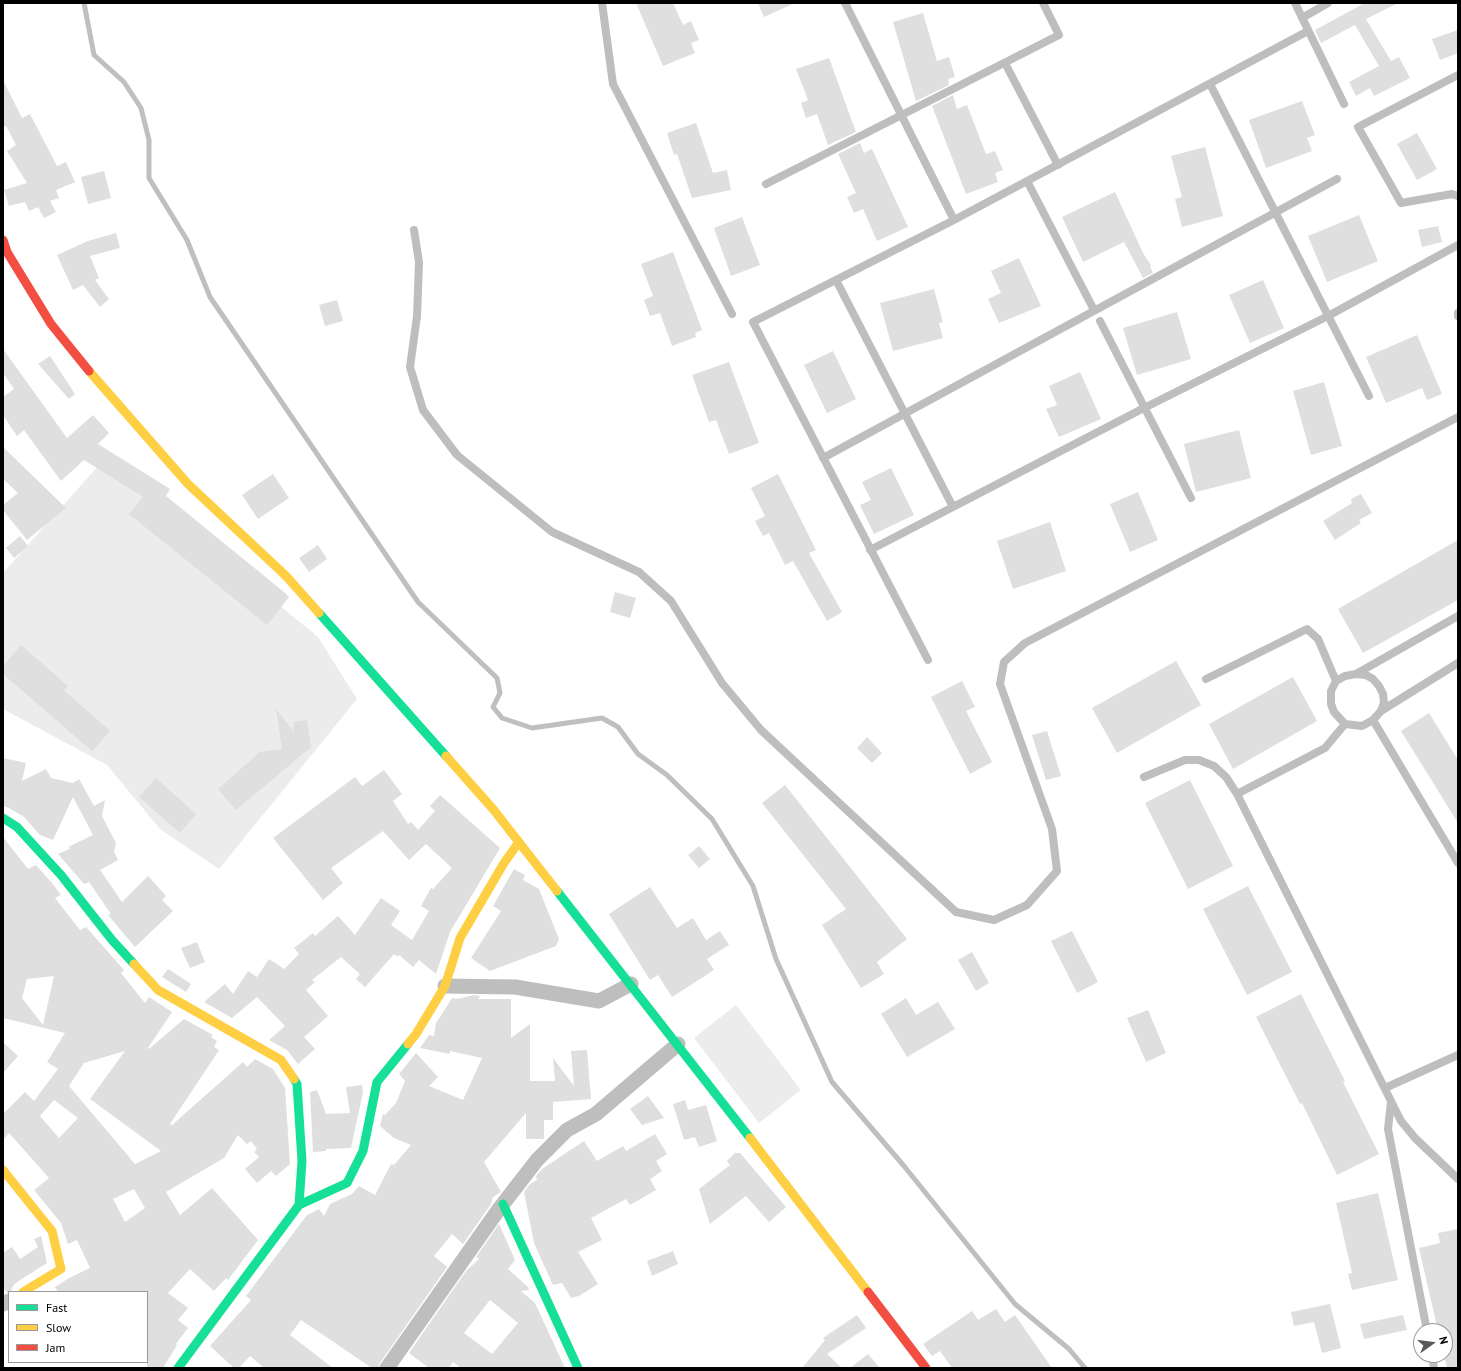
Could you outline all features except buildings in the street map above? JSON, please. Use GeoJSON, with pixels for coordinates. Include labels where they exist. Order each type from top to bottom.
{"type":"FeatureCollection","features":[{"type":"Feature","properties":{"kind":"street"},"geometry":{"type":"LineString","coordinates":[[3,240],[7,252],[51,324],[101,386],[188,484],[286,576],[483,798],[678,1044],[926,1368]]}},
{"type":"Feature","properties":{"kind":"street"},"geometry":{"type":"LineString","coordinates":[[3,818],[17,827],[61,874],[112,940],[158,990],[281,1060],[297,1084],[302,1161],[299,1205]]}},
{"type":"Feature","properties":{"kind":"street"},"geometry":{"type":"LineString","coordinates":[[178,1368],[299,1205],[347,1183],[363,1151],[377,1082],[416,1034],[445,986],[460,938],[504,863],[519,842]]}},
{"type":"Feature","properties":{"kind":"street"},"geometry":{"type":"LineString","coordinates":[[445,986],[515,987],[599,1001],[631,984]]}},
{"type":"Feature","properties":{"kind":"street"},"geometry":{"type":"LineString","coordinates":[[387,1368],[503,1204],[537,1160],[567,1130],[596,1114],[678,1044]]}},
{"type":"Feature","properties":{"kind":"street"},"geometry":{"type":"LineString","coordinates":[[3,1170],[52,1231],[61,1269],[25,1291]]}},
{"type":"Feature","properties":{"kind":"street"},"geometry":{"type":"LineString","coordinates":[[503,1204],[578,1368]]}},
{"type":"Feature","properties":{"kind":"lane"},"geometry":{"type":"LineString","coordinates":[[602,3],[613,84],[732,314]]}},
{"type":"Feature","properties":{"kind":"lane"},"geometry":{"type":"LineString","coordinates":[[845,3],[954,220]]}},
{"type":"Feature","properties":{"kind":"lane"},"geometry":{"type":"LineString","coordinates":[[766,184],[1058,35],[1043,3]]}},
{"type":"Feature","properties":{"kind":"lane"},"geometry":{"type":"LineString","coordinates":[[1295,3],[1344,104]]}},
{"type":"Feature","properties":{"kind":"lane"},"geometry":{"type":"LineString","coordinates":[[1302,18],[1328,3]]}},
{"type":"Feature","properties":{"kind":"lane"},"geometry":{"type":"LineString","coordinates":[[928,660],[753,322],[954,220],[1308,31]]}},
{"type":"Feature","properties":{"kind":"lane"},"geometry":{"type":"LineString","coordinates":[[1005,62],[1058,165]]}},
{"type":"Feature","properties":{"kind":"lane"},"geometry":{"type":"LineString","coordinates":[[1458,75],[1358,127],[1401,203],[1452,194],[1458,196]]}},
{"type":"Feature","properties":{"kind":"lane"},"geometry":{"type":"LineString","coordinates":[[1210,84],[1369,396]]}},
{"type":"Feature","properties":{"kind":"lane"},"geometry":{"type":"LineString","coordinates":[[823,458],[905,415],[1094,310],[1337,179]]}},
{"type":"Feature","properties":{"kind":"lane"},"geometry":{"type":"LineString","coordinates":[[1027,181],[1094,310]]}},
{"type":"Feature","properties":{"kind":"lane"},"geometry":{"type":"LineString","coordinates":[[414,230],[419,270],[417,316],[410,367],[423,410],[457,455],[552,532],[639,572],[671,601],[722,683],[761,730],[956,912],[994,920],[1027,904],[1057,871],[1052,830],[1000,684],[1004,662],[1025,642],[1458,418]]}},
{"type":"Feature","properties":{"kind":"lane"},"geometry":{"type":"LineString","coordinates":[[870,550],[1144,408],[1328,316],[1458,245]]}},
{"type":"Feature","properties":{"kind":"lane"},"geometry":{"type":"LineString","coordinates":[[836,280],[953,507]]}},
{"type":"Feature","properties":{"kind":"lane"},"geometry":{"type":"LineString","coordinates":[[1100,321],[1191,498]]}},
{"type":"Feature","properties":{"kind":"lane"},"geometry":{"type":"LineString","coordinates":[[1356,674],[1457,618]]}},
{"type":"Feature","properties":{"kind":"lane"},"geometry":{"type":"LineString","coordinates":[[1206,679],[1307,630],[1318,639],[1336,681]]}},
{"type":"Feature","properties":{"kind":"lane"},"geometry":{"type":"LineString","coordinates":[[1381,711],[1384,703],[1383,694],[1379,686],[1366,675],[1356,674],[1345,676],[1336,681],[1331,691],[1331,704],[1334,712],[1345,724],[1362,726],[1373,720],[1381,711],[1458,663]]}},
{"type":"Feature","properties":{"kind":"lane"},"geometry":{"type":"LineString","coordinates":[[1373,720],[1458,862]]}},
{"type":"Feature","properties":{"kind":"lane"},"geometry":{"type":"LineString","coordinates":[[1237,794],[1325,748],[1345,724]]}},
{"type":"Feature","properties":{"kind":"lane"},"geometry":{"type":"LineString","coordinates":[[1144,777],[1185,760],[1199,760],[1214,766],[1226,777],[1237,794],[1401,1121],[1415,1138],[1458,1179]]}},
{"type":"Feature","properties":{"kind":"lane"},"geometry":{"type":"LineString","coordinates":[[1385,1088],[1458,1055]]}},
{"type":"Feature","properties":{"kind":"lane"},"geometry":{"type":"LineString","coordinates":[[1391,1102],[1388,1129],[1425,1323]]}},
{"type":"Feature","properties":{"kind":"shaded area"},"geometry":{"type":"Polygon","coordinates":[[[98,466],[136,487],[318,637],[357,699],[219,869],[160,829],[107,765],[3,709],[3,573],[98,466]]]}},
{"type":"Feature","properties":{"kind":"shaded area"},"geometry":{"type":"Polygon","coordinates":[[[736,1005],[801,1090],[759,1123],[694,1038],[736,1005]]]}},
{"type":"Feature","properties":{"kind":"waterway"},"geometry":{"type":"LineString","coordinates":[[84,3],[94,55],[124,82],[141,108],[149,140],[149,178],[187,240],[210,297],[418,602],[497,678],[500,693],[493,707],[502,718],[532,728],[602,718],[618,727],[638,754],[667,775],[712,819],[753,886],[776,959],[832,1082],[904,1166],[1015,1304],[1069,1349],[1085,1368]]}},
{"type":"Feature","properties":{"kind":"traffic: fast"},"geometry":{"type":"LineString","coordinates":[[319,613],[446,756]]}},
{"type":"Feature","properties":{"kind":"traffic: fast"},"geometry":{"type":"LineString","coordinates":[[3,818],[17,827],[61,875],[112,940],[134,964]]}},
{"type":"Feature","properties":{"kind":"traffic: fast"},"geometry":{"type":"LineString","coordinates":[[557,891],[750,1138]]}},
{"type":"Feature","properties":{"kind":"traffic: fast"},"geometry":{"type":"LineString","coordinates":[[178,1368],[299,1205],[347,1183],[363,1151],[377,1082],[408,1044]]}},
{"type":"Feature","properties":{"kind":"traffic: fast"},"geometry":{"type":"LineString","coordinates":[[294,1079],[297,1084],[302,1161],[299,1205]]}},
{"type":"Feature","properties":{"kind":"traffic: fast"},"geometry":{"type":"LineString","coordinates":[[503,1204],[578,1368]]}},
{"type":"Feature","properties":{"kind":"traffic: slow"},"geometry":{"type":"LineString","coordinates":[[89,371],[188,484],[286,576],[319,613]]}},
{"type":"Feature","properties":{"kind":"traffic: slow"},"geometry":{"type":"LineString","coordinates":[[446,756],[493,809],[557,891]]}},
{"type":"Feature","properties":{"kind":"traffic: slow"},"geometry":{"type":"LineString","coordinates":[[408,1044],[416,1034],[445,986],[460,938],[504,863],[519,842]]}},
{"type":"Feature","properties":{"kind":"traffic: slow"},"geometry":{"type":"LineString","coordinates":[[134,964],[158,990],[281,1060],[294,1079]]}},
{"type":"Feature","properties":{"kind":"traffic: slow"},"geometry":{"type":"LineString","coordinates":[[750,1138],[868,1292]]}},
{"type":"Feature","properties":{"kind":"traffic: slow"},"geometry":{"type":"LineString","coordinates":[[3,1170],[52,1231],[61,1269],[25,1291]]}},
{"type":"Feature","properties":{"kind":"traffic: jam"},"geometry":{"type":"LineString","coordinates":[[3,240],[7,252],[51,324],[89,371]]}},
{"type":"Feature","properties":{"kind":"traffic: jam"},"geometry":{"type":"LineString","coordinates":[[868,1292],[926,1368]]}}]}
